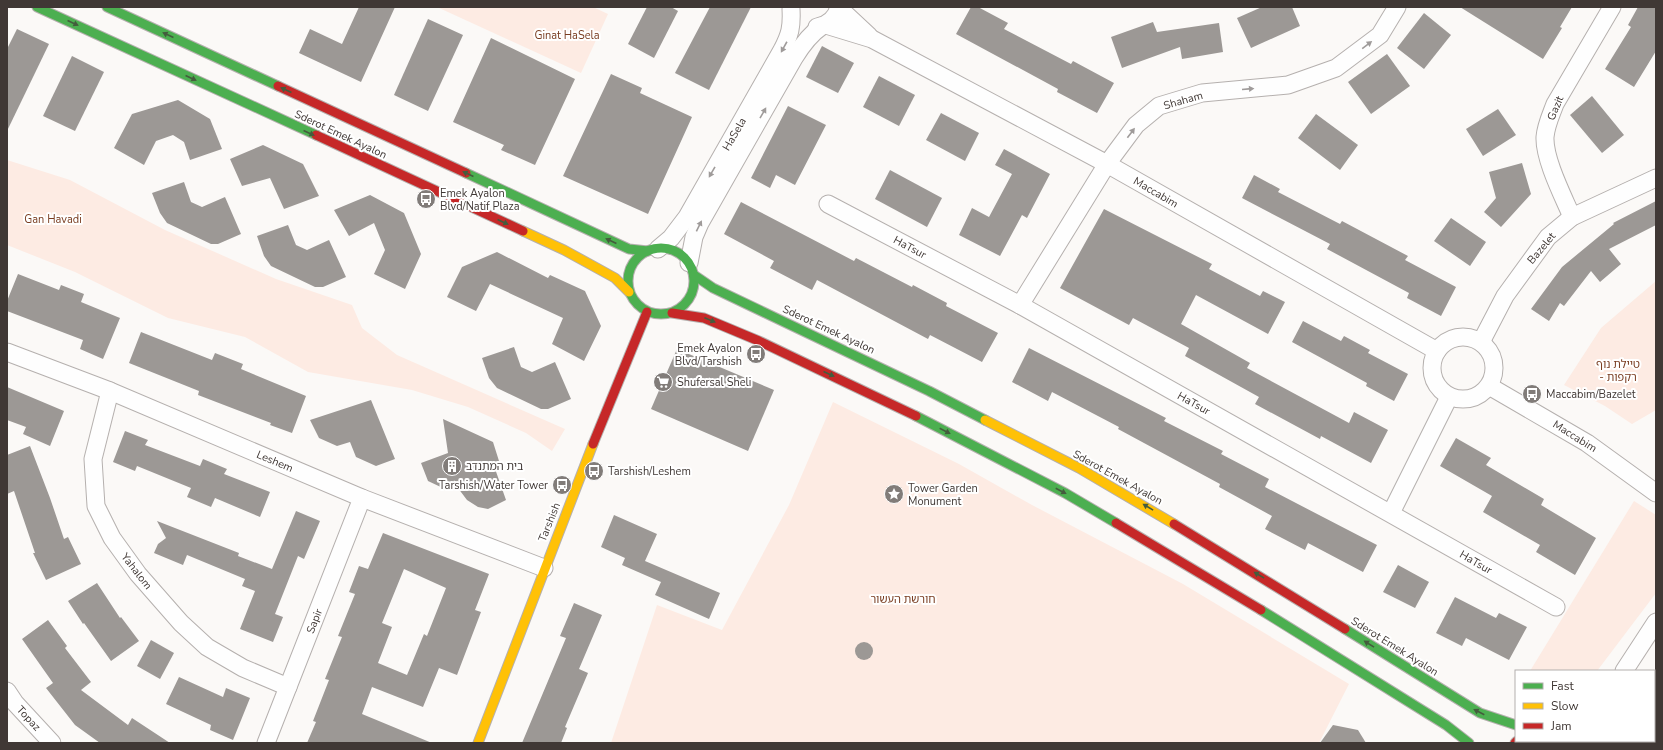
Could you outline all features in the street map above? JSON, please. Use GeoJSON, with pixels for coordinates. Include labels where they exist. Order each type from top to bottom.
{"type":"FeatureCollection","features":[{"type":"Feature","properties":{"kind":"main road","name":"Sderot Emek Ayalon"},"geometry":{"type":"LineString","coordinates":[[37,7],[564,250],[614,278],[629,292]]}},
{"type":"Feature","properties":{"kind":"main road","name":"Sderot Emek Ayalon"},"geometry":{"type":"LineString","coordinates":[[107,7],[576,224],[611,242],[629,249],[653,250]]}},
{"type":"Feature","properties":{"kind":"main road"},"geometry":{"type":"LineString","coordinates":[[666,248],[677,252],[691,269],[694,287],[690,297],[679,310],[672,313],[657,315],[647,312],[635,302],[629,292],[628,281],[630,269],[634,262],[643,253],[653,250],[666,248]]}},
{"type":"Feature","properties":{"kind":"main road","name":"Sderot Emek Ayalon"},"geometry":{"type":"LineString","coordinates":[[691,269],[713,288],[929,391],[1079,468],[1209,544],[1480,713],[1515,725]]}},
{"type":"Feature","properties":{"kind":"main road","name":"Tarshish"},"geometry":{"type":"LineString","coordinates":[[478,743],[544,568],[601,423],[647,312]]}},
{"type":"Feature","properties":{"kind":"main road"},"geometry":{"type":"LineString","coordinates":[[672,313],[704,318],[759,341],[916,416],[1065,493],[1120,524],[1287,625],[1446,726],[1469,743]]}},
{"type":"Feature","properties":{"kind":"street","name":"Shaham"},"geometry":{"type":"LineString","coordinates":[[1020,305],[1107,164],[1136,125],[1159,106],[1202,93],[1288,85],[1336,68],[1380,35],[1397,7]]}},
{"type":"Feature","properties":{"kind":"street","name":"Gazit"},"geometry":{"type":"LineString","coordinates":[[1572,217],[1550,167],[1545,138],[1548,120],[1559,97],[1612,7]]}},
{"type":"Feature","properties":{"kind":"street","name":"HaSela"},"geometry":{"type":"LineString","coordinates":[[653,250],[671,238],[683,222],[789,38],[792,25],[791,8]]}},
{"type":"Feature","properties":{"kind":"street","name":"Maccabim"},"geometry":{"type":"LineString","coordinates":[[791,8],[795,17],[801,23],[814,28],[824,26],[872,39],[1107,164],[1437,350]]}},
{"type":"Feature","properties":{"kind":"street","name":"HaSela"},"geometry":{"type":"LineString","coordinates":[[691,269],[694,237],[700,223],[794,58],[810,36],[836,16],[839,8]]}},
{"type":"Feature","properties":{"kind":"street","name":"Maccabim"},"geometry":{"type":"LineString","coordinates":[[839,8],[872,39]]}},
{"type":"Feature","properties":{"kind":"street","name":"Bazelet"},"geometry":{"type":"LineString","coordinates":[[1481,342],[1505,296],[1548,236],[1572,217],[1656,178]]}},
{"type":"Feature","properties":{"kind":"street","name":"HaTsur"},"geometry":{"type":"LineString","coordinates":[[828,204],[1020,305],[1556,607]]}},
{"type":"Feature","properties":{"kind":"street"},"geometry":{"type":"LineString","coordinates":[[1457,337],[1472,338],[1481,342],[1490,351],[1494,362],[1494,374],[1489,386],[1482,394],[1471,399],[1460,400],[1449,397],[1440,390],[1434,381],[1432,371],[1433,360],[1437,350],[1444,343],[1457,337]]}},
{"type":"Feature","properties":{"kind":"street","name":"Leshem"},"geometry":{"type":"LineString","coordinates":[[7,352],[110,391],[362,498],[544,568]]}},
{"type":"Feature","properties":{"kind":"street","name":"Maccabim"},"geometry":{"type":"LineString","coordinates":[[1489,386],[1587,443],[1656,493]]}},
{"type":"Feature","properties":{"kind":"street","name":"Yahalom"},"geometry":{"type":"LineString","coordinates":[[110,391],[93,459],[96,506],[112,538],[138,574],[181,623],[207,647],[243,668],[288,687]]}},
{"type":"Feature","properties":{"kind":"street"},"geometry":{"type":"LineString","coordinates":[[1391,513],[1449,397]]}},
{"type":"Feature","properties":{"kind":"street","name":"Sapir"},"geometry":{"type":"LineString","coordinates":[[266,743],[362,498]]}},
{"type":"Feature","properties":{"kind":"street"},"geometry":{"type":"LineString","coordinates":[[1625,670],[1656,622]]}},
{"type":"Feature","properties":{"kind":"street","name":"Topaz"},"geometry":{"type":"LineString","coordinates":[[7,692],[15,703],[52,743]]}},
{"type":"Feature","properties":{"kind":"green space","name":"Ginat HaSela"},"geometry":{"type":"Polygon","coordinates":[[[437,7],[593,7],[608,14],[581,73],[437,7]]]}},
{"type":"Feature","properties":{"kind":"green space","name":"Gan Havadi"},"geometry":{"type":"Polygon","coordinates":[[[7,160],[70,180],[165,230],[276,279],[352,305],[362,328],[397,355],[565,429],[552,451],[526,433],[468,407],[412,390],[308,372],[245,337],[168,318],[75,272],[7,245],[7,160]]]}},
{"type":"Feature","properties":{"kind":"green space","name":"טיילת נוף - רקפות"},"geometry":{"type":"Polygon","coordinates":[[[1656,281],[1656,410],[1632,424],[1605,406],[1564,385],[1601,328],[1656,281]]]}},
{"type":"Feature","properties":{"kind":"green space","name":"חורשת העשור"},"geometry":{"type":"Polygon","coordinates":[[[833,402],[959,464],[1032,505],[1183,584],[1349,684],[1319,743],[611,743],[657,605],[722,630],[789,505],[833,402]]]}},
{"type":"Feature","properties":{"kind":"green space"},"geometry":{"type":"Polygon","coordinates":[[[1634,501],[1656,515],[1656,593],[1598,670],[1531,670],[1634,501]]]}},
{"type":"Feature","properties":{"kind":"green space"},"geometry":{"type":"Polygon","coordinates":[[[1655,738],[1656,739],[1656,743],[1611,743],[1655,742],[1655,738]]]}},
{"type":"Feature","properties":{"kind":"building"},"geometry":{"type":"Polygon","coordinates":[[[359,7],[395,7],[361,82],[299,53],[310,29],[342,44],[359,7]]]}},
{"type":"Feature","properties":{"kind":"building"},"geometry":{"type":"Polygon","coordinates":[[[647,7],[671,7],[678,11],[654,58],[628,44],[647,7]]]}},
{"type":"Feature","properties":{"kind":"building"},"geometry":{"type":"Polygon","coordinates":[[[710,7],[751,7],[709,90],[675,73],[710,7]]]}},
{"type":"Feature","properties":{"kind":"building"},"geometry":{"type":"Polygon","coordinates":[[[971,7],[978,7],[1008,23],[1004,29],[1071,64],[1073,61],[1114,83],[1097,113],[1057,92],[1058,89],[956,34],[971,7]]]}},
{"type":"Feature","properties":{"kind":"building"},"geometry":{"type":"Polygon","coordinates":[[[1262,7],[1292,7],[1300,26],[1251,48],[1237,18],[1262,7]]]}},
{"type":"Feature","properties":{"kind":"building"},"geometry":{"type":"Polygon","coordinates":[[[1460,7],[1572,7],[1560,27],[1562,28],[1543,59],[1460,7]]]}},
{"type":"Feature","properties":{"kind":"building"},"geometry":{"type":"Polygon","coordinates":[[[1638,7],[1656,7],[1656,51],[1634,87],[1605,69],[1631,27],[1628,25],[1638,7]]]}},
{"type":"Feature","properties":{"kind":"building"},"geometry":{"type":"Polygon","coordinates":[[[1424,13],[1451,35],[1424,69],[1397,48],[1424,13]]]}},
{"type":"Feature","properties":{"kind":"building"},"geometry":{"type":"Polygon","coordinates":[[[428,19],[463,35],[428,111],[394,95],[428,19]]]}},
{"type":"Feature","properties":{"kind":"building"},"geometry":{"type":"Polygon","coordinates":[[[1153,22],[1157,32],[1219,23],[1223,52],[1182,59],[1180,47],[1122,68],[1111,37],[1153,22]]]}},
{"type":"Feature","properties":{"kind":"building"},"geometry":{"type":"Polygon","coordinates":[[[17,29],[49,44],[7,131],[7,49],[17,29]]]}},
{"type":"Feature","properties":{"kind":"building"},"geometry":{"type":"Polygon","coordinates":[[[491,38],[575,79],[535,165],[501,150],[504,145],[453,122],[491,38]]]}},
{"type":"Feature","properties":{"kind":"building"},"geometry":{"type":"Polygon","coordinates":[[[822,46],[854,63],[838,93],[806,77],[822,46]]]}},
{"type":"Feature","properties":{"kind":"building"},"geometry":{"type":"Polygon","coordinates":[[[1387,54],[1410,86],[1371,114],[1348,82],[1387,54]]]}},
{"type":"Feature","properties":{"kind":"building"},"geometry":{"type":"Polygon","coordinates":[[[72,56],[104,72],[75,131],[43,116],[72,56]]]}},
{"type":"Feature","properties":{"kind":"building"},"geometry":{"type":"Polygon","coordinates":[[[611,74],[642,88],[640,93],[692,117],[648,214],[563,176],[611,74]]]}},
{"type":"Feature","properties":{"kind":"building"},"geometry":{"type":"Polygon","coordinates":[[[879,76],[915,95],[899,126],[863,107],[879,76]]]}},
{"type":"Feature","properties":{"kind":"building"},"geometry":{"type":"Polygon","coordinates":[[[1592,96],[1624,135],[1602,153],[1570,115],[1592,96]]]}},
{"type":"Feature","properties":{"kind":"building"},"geometry":{"type":"Polygon","coordinates":[[[178,100],[210,119],[222,149],[190,160],[184,142],[173,135],[156,141],[144,165],[114,148],[132,114],[178,100]]]}},
{"type":"Feature","properties":{"kind":"building"},"geometry":{"type":"Polygon","coordinates":[[[788,106],[826,125],[795,185],[776,175],[770,188],[751,178],[788,106]]]}},
{"type":"Feature","properties":{"kind":"building"},"geometry":{"type":"Polygon","coordinates":[[[1498,109],[1516,135],[1483,156],[1466,129],[1498,109]]]}},
{"type":"Feature","properties":{"kind":"building"},"geometry":{"type":"Polygon","coordinates":[[[941,113],[979,133],[965,161],[926,140],[941,113]]]}},
{"type":"Feature","properties":{"kind":"building"},"geometry":{"type":"Polygon","coordinates":[[[1316,114],[1358,145],[1340,170],[1298,138],[1316,114]]]}},
{"type":"Feature","properties":{"kind":"building"},"geometry":{"type":"Polygon","coordinates":[[[263,145],[303,164],[319,196],[284,209],[270,178],[242,186],[230,159],[263,145]]]}},
{"type":"Feature","properties":{"kind":"building"},"geometry":{"type":"Polygon","coordinates":[[[1004,149],[1050,174],[1027,218],[1022,215],[1000,256],[959,235],[972,208],[989,217],[1012,174],[995,165],[1004,149]]]}},
{"type":"Feature","properties":{"kind":"building"},"geometry":{"type":"Polygon","coordinates":[[[1522,163],[1531,194],[1501,227],[1484,212],[1496,198],[1489,172],[1522,163]]]}},
{"type":"Feature","properties":{"kind":"building"},"geometry":{"type":"Polygon","coordinates":[[[890,170],[942,198],[927,227],[875,199],[890,170]]]}},
{"type":"Feature","properties":{"kind":"building"},"geometry":{"type":"Polygon","coordinates":[[[1254,175],[1280,189],[1278,192],[1340,224],[1342,221],[1408,256],[1405,260],[1456,287],[1441,316],[1407,298],[1409,293],[1327,249],[1330,244],[1242,198],[1254,175]]]}},
{"type":"Feature","properties":{"kind":"building"},"geometry":{"type":"Polygon","coordinates":[[[184,182],[191,202],[202,207],[225,197],[241,234],[218,244],[211,244],[167,223],[160,213],[152,193],[184,182]]]}},
{"type":"Feature","properties":{"kind":"building"},"geometry":{"type":"Polygon","coordinates":[[[370,195],[404,213],[421,254],[405,289],[374,274],[385,250],[374,223],[349,236],[334,210],[370,195]]]}},
{"type":"Feature","properties":{"kind":"building"},"geometry":{"type":"Polygon","coordinates":[[[1656,201],[1656,225],[1609,249],[1621,264],[1600,282],[1591,271],[1564,306],[1560,303],[1549,321],[1531,309],[1562,267],[1614,224],[1613,223],[1656,201]]]}},
{"type":"Feature","properties":{"kind":"building"},"geometry":{"type":"Polygon","coordinates":[[[741,202],[854,261],[856,258],[912,287],[913,285],[947,303],[946,306],[998,333],[982,362],[930,335],[928,339],[817,280],[812,290],[770,268],[774,261],[724,234],[741,202]]]}},
{"type":"Feature","properties":{"kind":"building"},"geometry":{"type":"Polygon","coordinates":[[[1104,209],[1212,264],[1209,269],[1260,296],[1263,291],[1285,302],[1268,334],[1196,295],[1181,324],[1250,363],[1247,368],[1349,423],[1354,412],[1388,430],[1371,463],[1321,436],[1320,439],[1255,404],[1259,397],[1185,356],[1189,348],[1133,318],[1129,325],[1060,288],[1104,209]]]}},
{"type":"Feature","properties":{"kind":"building"},"geometry":{"type":"Polygon","coordinates":[[[1451,218],[1486,242],[1470,266],[1434,241],[1451,218]]]}},
{"type":"Feature","properties":{"kind":"building"},"geometry":{"type":"Polygon","coordinates":[[[288,225],[296,245],[307,250],[329,240],[346,277],[323,287],[315,287],[271,266],[264,256],[257,236],[288,225]]]}},
{"type":"Feature","properties":{"kind":"building"},"geometry":{"type":"Polygon","coordinates":[[[497,252],[548,278],[550,275],[585,291],[601,326],[584,361],[552,344],[563,318],[490,284],[476,311],[447,297],[462,267],[497,252]]]}},
{"type":"Feature","properties":{"kind":"building"},"geometry":{"type":"Polygon","coordinates":[[[18,274],[59,290],[61,285],[84,294],[81,302],[120,318],[103,359],[80,349],[83,340],[7,311],[7,301],[18,274]]]}},
{"type":"Feature","properties":{"kind":"building"},"geometry":{"type":"Polygon","coordinates":[[[1303,321],[1341,341],[1344,336],[1370,350],[1368,353],[1408,374],[1394,401],[1366,386],[1367,383],[1292,342],[1303,321]]]}},
{"type":"Feature","properties":{"kind":"building"},"geometry":{"type":"Polygon","coordinates":[[[141,332],[212,360],[215,353],[243,364],[241,369],[306,396],[292,433],[270,425],[271,423],[198,395],[199,391],[129,363],[141,332]]]}},
{"type":"Feature","properties":{"kind":"building"},"geometry":{"type":"Polygon","coordinates":[[[514,347],[521,367],[532,372],[555,362],[571,399],[548,409],[541,409],[497,388],[489,378],[482,358],[514,347]]]}},
{"type":"Feature","properties":{"kind":"building"},"geometry":{"type":"Polygon","coordinates":[[[1029,348],[1166,418],[1164,421],[1223,451],[1221,454],[1269,479],[1265,487],[1377,545],[1363,572],[1308,543],[1305,550],[1265,529],[1272,516],[1219,487],[1220,484],[1118,429],[1119,427],[1052,392],[1048,401],[1012,382],[1029,348]]]}},
{"type":"Feature","properties":{"kind":"building"},"geometry":{"type":"Polygon","coordinates":[[[677,349],[774,390],[748,451],[651,409],[677,349]]]}},
{"type":"Feature","properties":{"kind":"building"},"geometry":{"type":"Polygon","coordinates":[[[7,387],[64,411],[50,446],[23,434],[26,427],[7,420],[7,387]]]}},
{"type":"Feature","properties":{"kind":"building"},"geometry":{"type":"Polygon","coordinates":[[[371,400],[395,459],[376,466],[356,457],[350,442],[337,446],[319,438],[310,420],[371,400]]]}},
{"type":"Feature","properties":{"kind":"building","name":"בית המתנדב"},"geometry":{"type":"Polygon","coordinates":[[[443,419],[493,442],[499,461],[493,463],[506,500],[488,509],[478,507],[467,500],[458,488],[445,489],[428,481],[421,463],[448,453],[443,419]]]}},
{"type":"Feature","properties":{"kind":"building"},"geometry":{"type":"Polygon","coordinates":[[[125,431],[148,440],[145,445],[200,466],[203,459],[227,469],[224,474],[270,492],[260,517],[215,498],[211,507],[187,497],[191,488],[137,466],[135,471],[113,462],[125,431]]]}},
{"type":"Feature","properties":{"kind":"building"},"geometry":{"type":"Polygon","coordinates":[[[1456,438],[1491,458],[1486,465],[1544,499],[1541,505],[1596,538],[1575,575],[1536,552],[1540,545],[1483,512],[1492,496],[1440,466],[1456,438]]]}},
{"type":"Feature","properties":{"kind":"building"},"geometry":{"type":"Polygon","coordinates":[[[30,446],[64,539],[68,537],[81,564],[46,580],[33,553],[35,553],[14,491],[7,494],[7,455],[30,446]]]}},
{"type":"Feature","properties":{"kind":"building"},"geometry":{"type":"Polygon","coordinates":[[[296,511],[320,521],[304,559],[298,556],[275,614],[283,617],[273,642],[240,629],[255,591],[242,586],[245,579],[187,555],[183,565],[154,553],[158,544],[166,538],[157,521],[239,553],[238,556],[272,569],[296,511]]]}},
{"type":"Feature","properties":{"kind":"building"},"geometry":{"type":"Polygon","coordinates":[[[614,515],[657,534],[645,561],[720,593],[709,619],[655,595],[661,582],[622,565],[625,558],[601,547],[614,515]]]}},
{"type":"Feature","properties":{"kind":"building"},"geometry":{"type":"Polygon","coordinates":[[[383,533],[489,574],[475,610],[481,612],[457,675],[439,668],[423,707],[372,687],[362,714],[432,743],[307,743],[316,722],[313,721],[329,680],[325,679],[342,637],[338,636],[355,594],[349,592],[359,566],[368,569],[383,533]],[[404,569],[382,623],[392,627],[378,663],[407,675],[424,634],[427,636],[446,588],[404,569]]]}},
{"type":"Feature","properties":{"kind":"building"},"geometry":{"type":"Polygon","coordinates":[[[1398,565],[1429,582],[1415,608],[1383,592],[1398,565]]]}},
{"type":"Feature","properties":{"kind":"building"},"geometry":{"type":"Polygon","coordinates":[[[97,583],[120,618],[121,617],[139,641],[111,661],[84,623],[83,624],[68,601],[97,583]]]}},
{"type":"Feature","properties":{"kind":"building"},"geometry":{"type":"Polygon","coordinates":[[[1455,597],[1496,618],[1499,613],[1527,627],[1509,660],[1466,638],[1462,646],[1436,633],[1455,597]]]}},
{"type":"Feature","properties":{"kind":"building"},"geometry":{"type":"Polygon","coordinates":[[[574,603],[602,615],[579,669],[588,673],[565,727],[567,728],[561,743],[522,743],[566,638],[560,636],[574,603]]]}},
{"type":"Feature","properties":{"kind":"building"},"geometry":{"type":"Polygon","coordinates":[[[48,620],[67,646],[65,648],[91,682],[81,690],[128,725],[132,718],[170,743],[100,743],[75,725],[46,688],[53,683],[22,639],[48,620]]]}},
{"type":"Feature","properties":{"kind":"building"},"geometry":{"type":"Polygon","coordinates":[[[151,640],[174,653],[160,679],[137,666],[151,640]]]}},
{"type":"Feature","properties":{"kind":"building"},"geometry":{"type":"Polygon","coordinates":[[[864,642],[870,645],[873,651],[870,657],[864,660],[858,657],[855,651],[858,645],[864,642]]]}},
{"type":"Feature","properties":{"kind":"building"},"geometry":{"type":"Polygon","coordinates":[[[179,677],[223,697],[226,688],[250,698],[233,740],[210,730],[211,725],[166,704],[179,677]]]}},
{"type":"Feature","properties":{"kind":"building"},"geometry":{"type":"Polygon","coordinates":[[[1333,725],[1358,730],[1366,743],[1320,743],[1333,725]]]}},
{"type":"Feature","properties":{"kind":"traffic: fast"},"geometry":{"type":"LineString","coordinates":[[37,7],[316,135]]}},
{"type":"Feature","properties":{"kind":"traffic: fast"},"geometry":{"type":"LineString","coordinates":[[107,7],[278,86]]}},
{"type":"Feature","properties":{"kind":"traffic: fast"},"geometry":{"type":"LineString","coordinates":[[466,173],[629,249],[648,251]]}},
{"type":"Feature","properties":{"kind":"traffic: fast"},"geometry":{"type":"LineString","coordinates":[[661,248],[674,250],[689,263],[692,268],[694,281],[692,294],[679,309],[674,312],[661,314],[648,312],[633,299],[630,294],[628,281],[630,268],[643,253],[648,250],[661,248]]}},
{"type":"Feature","properties":{"kind":"traffic: fast"},"geometry":{"type":"LineString","coordinates":[[694,275],[713,288],[929,391],[985,420]]}},
{"type":"Feature","properties":{"kind":"traffic: fast"},"geometry":{"type":"LineString","coordinates":[[916,416],[1065,493],[1116,523]]}},
{"type":"Feature","properties":{"kind":"traffic: fast"},"geometry":{"type":"LineString","coordinates":[[1261,610],[1446,725],[1469,743]]}},
{"type":"Feature","properties":{"kind":"traffic: fast"},"geometry":{"type":"LineString","coordinates":[[1345,629],[1480,713],[1515,725]]}},
{"type":"Feature","properties":{"kind":"traffic: slow"},"geometry":{"type":"LineString","coordinates":[[523,231],[564,250],[615,278],[629,292]]}},
{"type":"Feature","properties":{"kind":"traffic: slow"},"geometry":{"type":"LineString","coordinates":[[985,420],[1079,468],[1174,524]]}},
{"type":"Feature","properties":{"kind":"traffic: slow"},"geometry":{"type":"LineString","coordinates":[[478,743],[593,444]]}},
{"type":"Feature","properties":{"kind":"traffic: jam"},"geometry":{"type":"LineString","coordinates":[[278,86],[466,173]]}},
{"type":"Feature","properties":{"kind":"traffic: jam"},"geometry":{"type":"LineString","coordinates":[[316,135],[523,231]]}},
{"type":"Feature","properties":{"kind":"traffic: jam"},"geometry":{"type":"LineString","coordinates":[[593,444],[647,312]]}},
{"type":"Feature","properties":{"kind":"traffic: jam"},"geometry":{"type":"LineString","coordinates":[[672,313],[704,318],[759,341],[916,416]]}},
{"type":"Feature","properties":{"kind":"traffic: jam"},"geometry":{"type":"LineString","coordinates":[[1116,523],[1261,610]]}},
{"type":"Feature","properties":{"kind":"traffic: jam"},"geometry":{"type":"LineString","coordinates":[[1174,524],[1345,629]]}},
{"type":"Feature","properties":{"kind":"place","name":"Emek Ayalon Blvd/Natif Plaza"},"geometry":{"type":"Point","coordinates":[426,199]}},
{"type":"Feature","properties":{"kind":"place","name":"Emek Ayalon Blvd/Tarshish"},"geometry":{"type":"Point","coordinates":[756,354]}},
{"type":"Feature","properties":{"kind":"place","name":"Shufersal Sheli"},"geometry":{"type":"Point","coordinates":[663,382]}},
{"type":"Feature","properties":{"kind":"place","name":"Maccabim/Bazelet"},"geometry":{"type":"Point","coordinates":[1532,394]}},
{"type":"Feature","properties":{"kind":"place","name":"בית המתנדב"},"geometry":{"type":"Point","coordinates":[452,466]}},
{"type":"Feature","properties":{"kind":"place","name":"Tarshish/Leshem"},"geometry":{"type":"Point","coordinates":[594,471]}},
{"type":"Feature","properties":{"kind":"place","name":"Tarshish/Water Tower"},"geometry":{"type":"Point","coordinates":[562,485]}},
{"type":"Feature","properties":{"kind":"place","name":"Tower Garden Monument"},"geometry":{"type":"Point","coordinates":[894,494]}}]}
